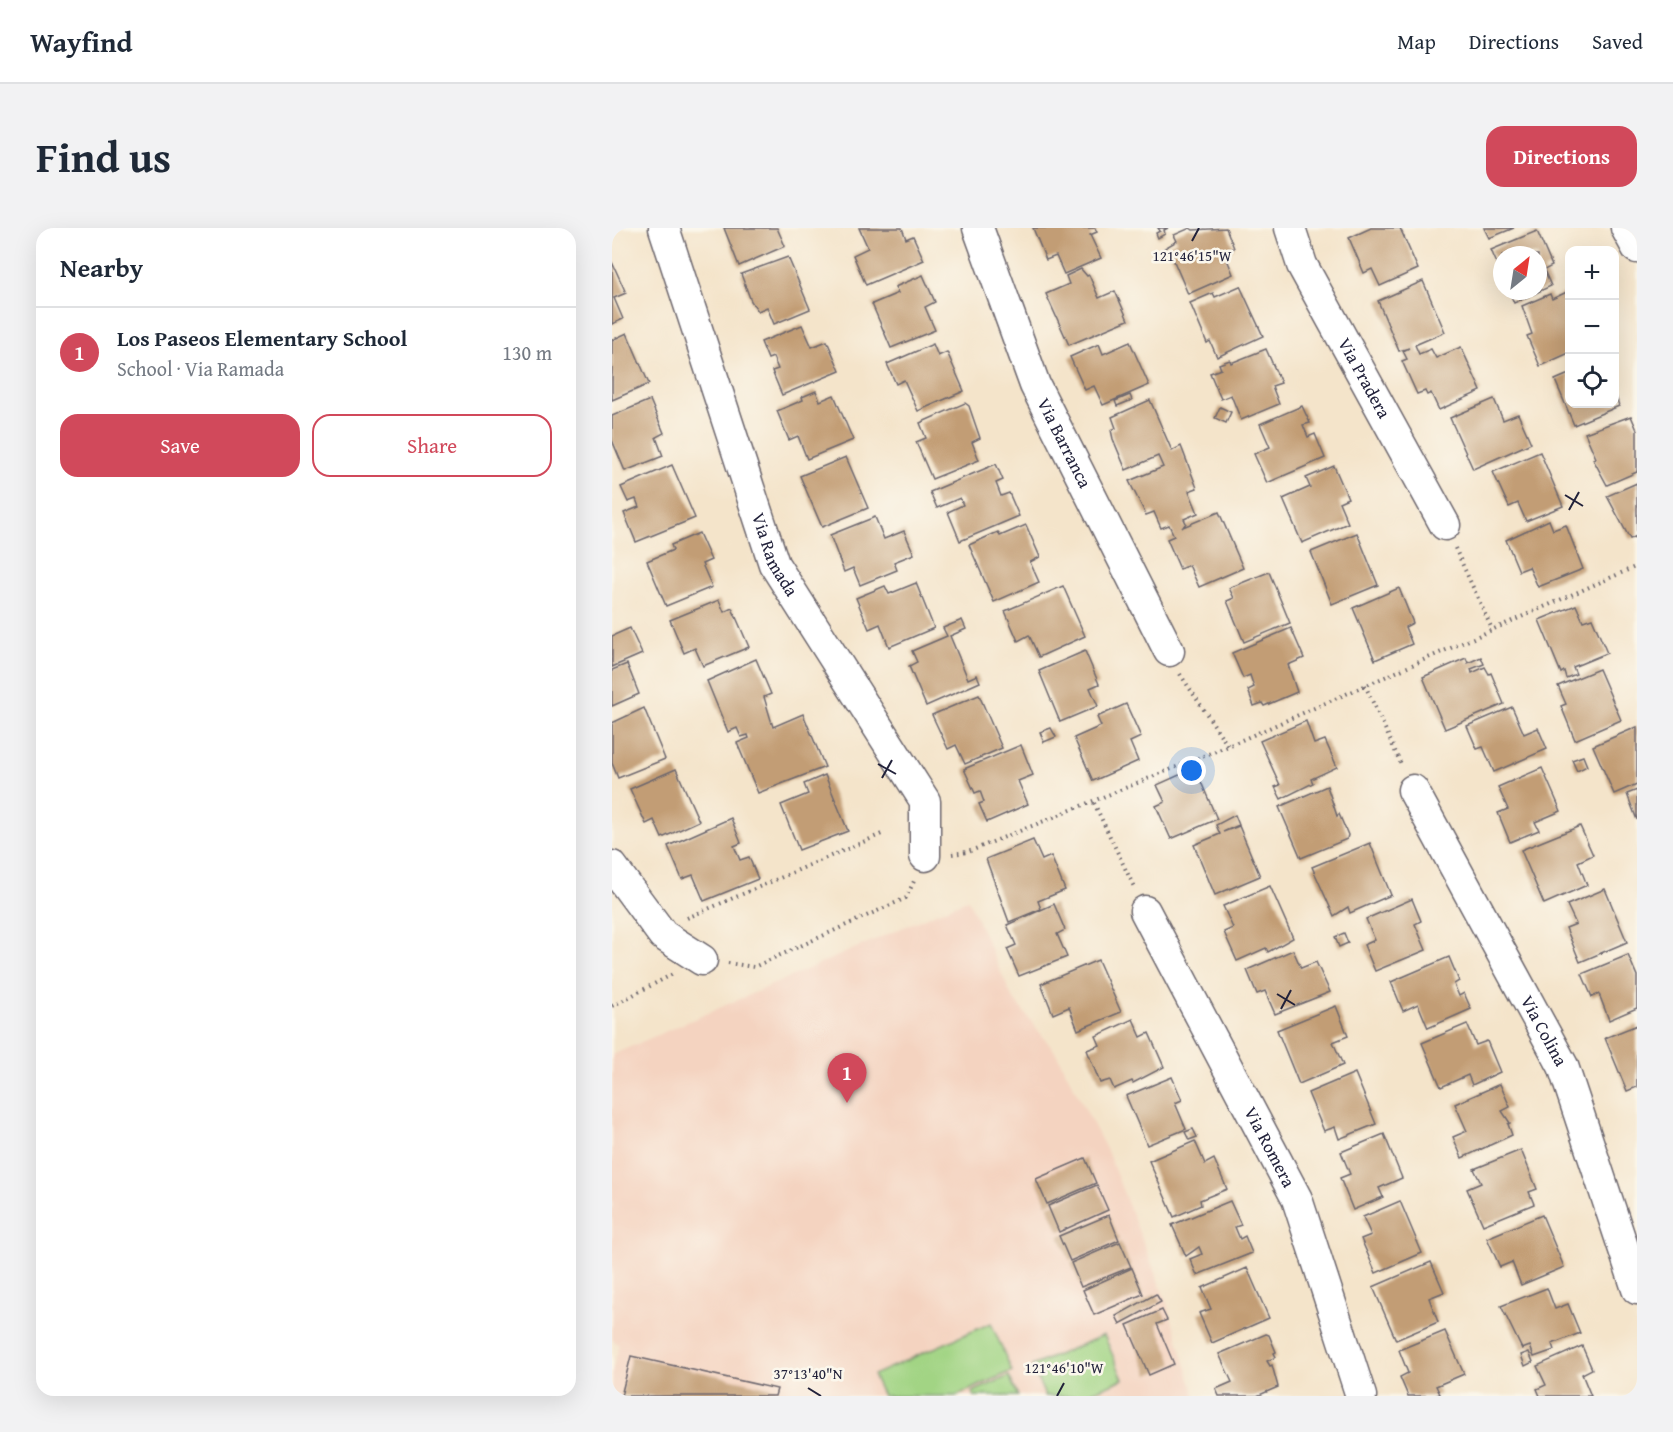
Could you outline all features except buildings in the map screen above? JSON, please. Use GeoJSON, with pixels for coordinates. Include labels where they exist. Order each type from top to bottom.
{"type":"FeatureCollection","features":[{"type":"Feature","properties":{"kind":"street","name":"Via Ramada"},"geometry":{"type":"LineString","coordinates":[[664,228],[774,564],[925,801],[925,856]]}},
{"type":"Feature","properties":{"kind":"street","name":"Via Barranca"},"geometry":{"type":"LineString","coordinates":[[978,228],[1035,385],[1168,651]]}},
{"type":"Feature","properties":{"kind":"street","name":"Via Pradera"},"geometry":{"type":"LineString","coordinates":[[1290,228],[1302,265],[1445,525]]}},
{"type":"Feature","properties":{"kind":"street"},"geometry":{"type":"LineString","coordinates":[[1626,228],[1637,248]]}},
{"type":"Feature","properties":{"kind":"street","name":"Via Colina"},"geometry":{"type":"LineString","coordinates":[[1413,790],[1563,1066],[1637,1289]]}},
{"type":"Feature","properties":{"kind":"street"},"geometry":{"type":"LineString","coordinates":[[612,866],[663,935],[702,960]]}},
{"type":"Feature","properties":{"kind":"street","name":"Via Romera"},"geometry":{"type":"LineString","coordinates":[[1146,911],[1297,1199],[1361,1396]]}},
{"type":"Feature","properties":{"kind":"path"},"geometry":{"type":"LineString","coordinates":[[1445,525],[1492,630]]}},
{"type":"Feature","properties":{"kind":"path"},"geometry":{"type":"LineString","coordinates":[[612,1006],[702,960],[754,967],[906,898],[925,856],[968,852],[1094,802],[1228,746],[1637,566]]}},
{"type":"Feature","properties":{"kind":"path"},"geometry":{"type":"LineString","coordinates":[[1168,651],[1186,685],[1228,746]]}},
{"type":"Feature","properties":{"kind":"path"},"geometry":{"type":"LineString","coordinates":[[1365,685],[1413,790]]}},
{"type":"Feature","properties":{"kind":"path"},"geometry":{"type":"LineString","coordinates":[[1094,802],[1146,911]]}},
{"type":"Feature","properties":{"kind":"path"},"geometry":{"type":"LineString","coordinates":[[686,918],[884,833]]}},
{"type":"Feature","properties":{"kind":"shaded area"},"geometry":{"type":"Polygon","coordinates":[[[968,899],[1012,997],[1056,1053],[1107,1151],[1167,1303],[1195,1396],[612,1396],[612,1372],[619,1345],[612,1339],[612,1055],[968,899]]]}},
{"type":"Feature","properties":{"kind":"green space"},"geometry":{"type":"Polygon","coordinates":[[[991,1323],[1012,1371],[956,1396],[883,1396],[873,1375],[991,1323]]]}},
{"type":"Feature","properties":{"kind":"green space"},"geometry":{"type":"Polygon","coordinates":[[[1104,1335],[1123,1379],[1083,1396],[1045,1396],[1032,1366],[1104,1335]]]}},
{"type":"Feature","properties":{"kind":"green space"},"geometry":{"type":"Polygon","coordinates":[[[1009,1376],[1018,1396],[974,1396],[972,1392],[1009,1376]]]}},
{"type":"Feature","properties":{"kind":"place","name":"Los Paseos Elementary School"},"geometry":{"type":"Point","coordinates":[847,1103]}}]}
